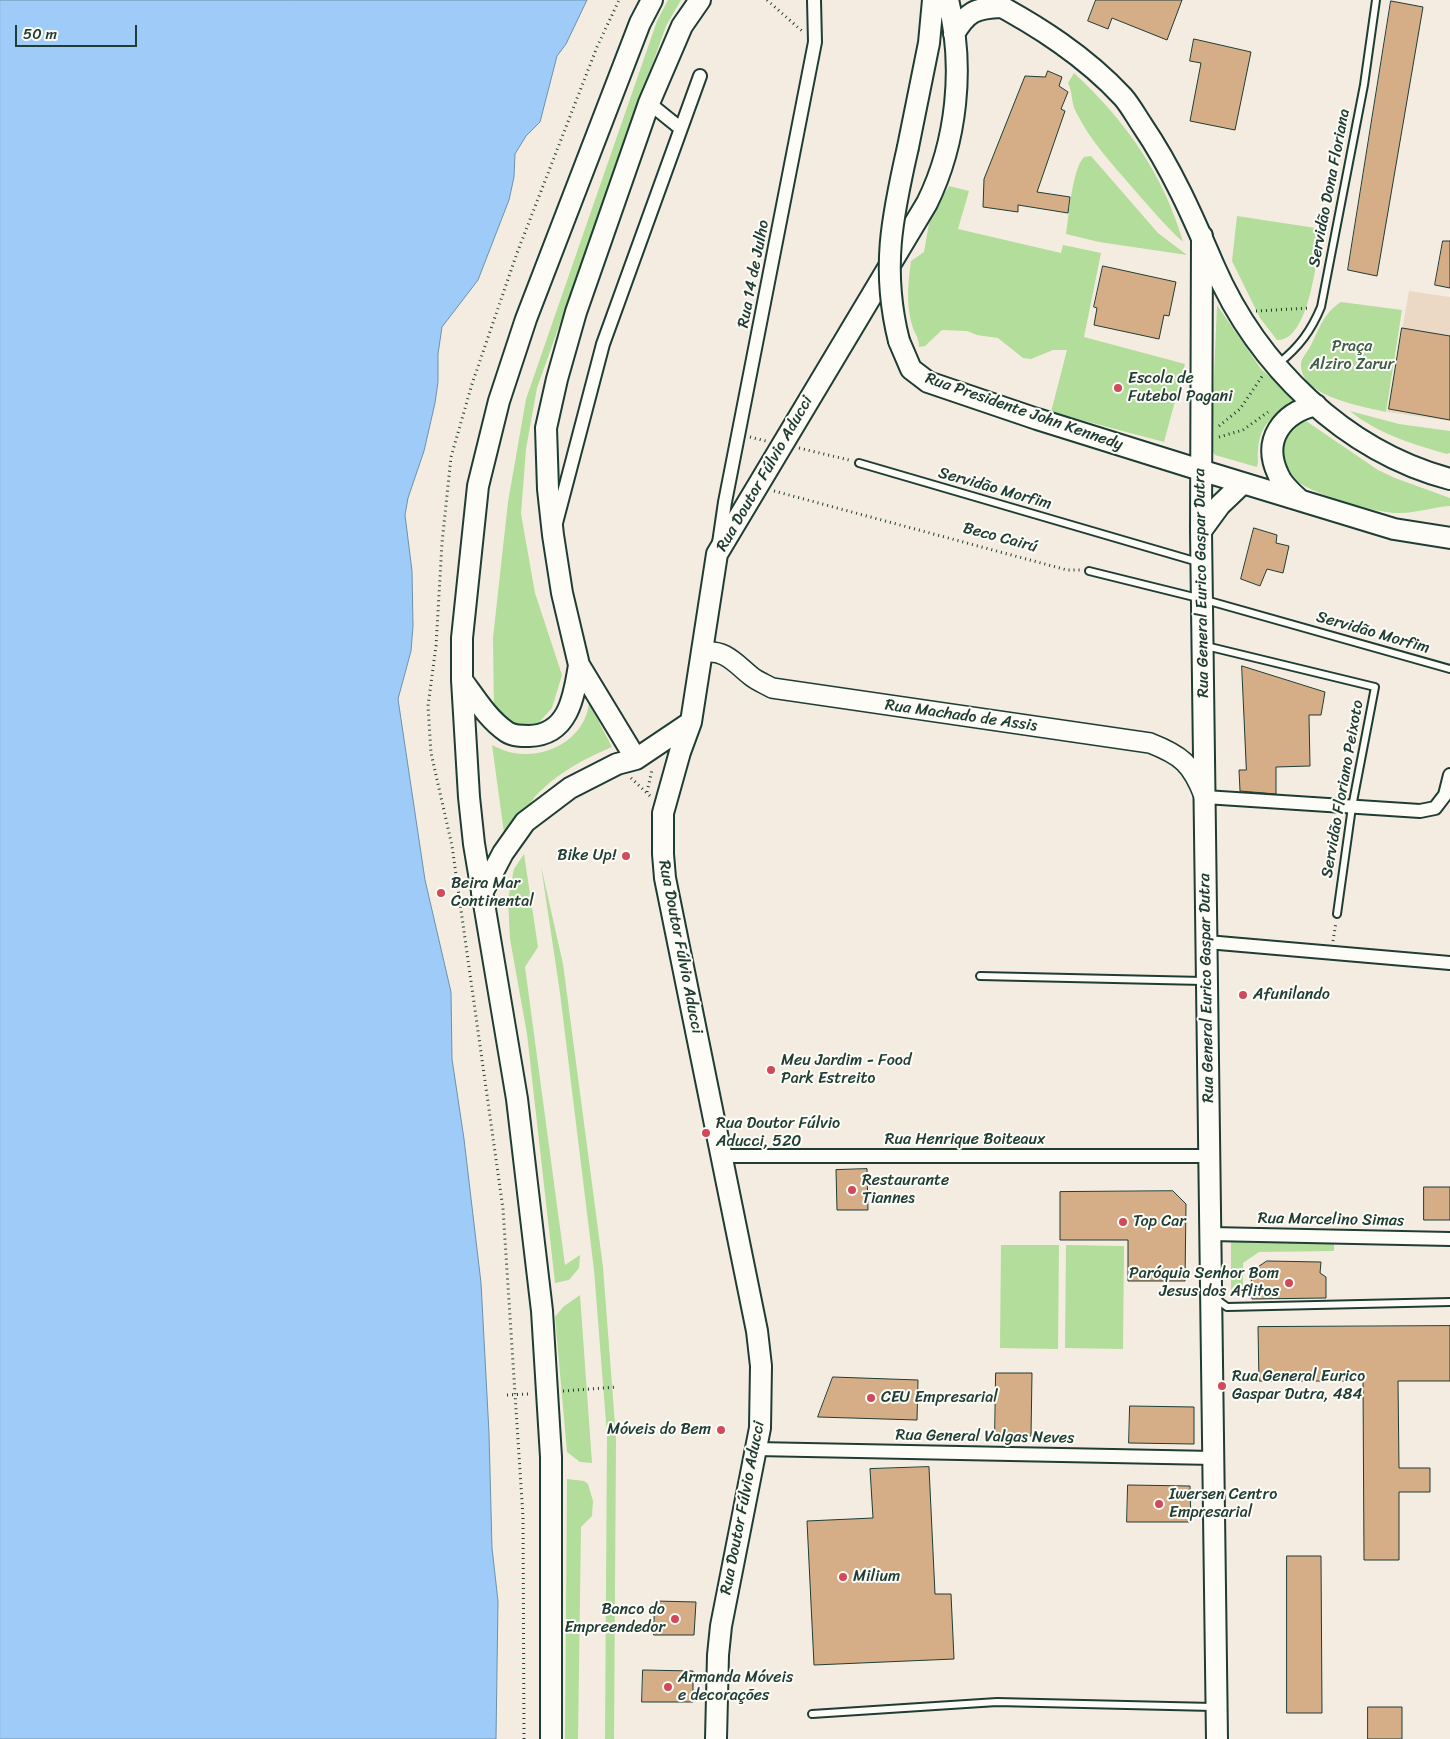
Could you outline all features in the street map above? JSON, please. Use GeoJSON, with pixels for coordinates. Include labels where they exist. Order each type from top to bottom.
{"type":"FeatureCollection","features":[{"type":"Feature","properties":{"kind":"main road"},"geometry":{"type":"LineString","coordinates":[[551,1739],[551,1457],[542,1311],[517,1099],[482,893],[469,797],[462,680],[462,638],[478,486],[499,400],[526,319],[640,23],[652,0]]}},
{"type":"Feature","properties":{"kind":"main road"},"geometry":{"type":"LineString","coordinates":[[633,768],[579,666],[562,593],[553,535],[548,490],[546,428],[557,379],[576,312],[649,103],[682,26],[700,0]]}},
{"type":"Feature","properties":{"kind":"main road","name":"Rua Doutor Fúlvio Aducci"},"geometry":{"type":"LineString","coordinates":[[716,1739],[718,1655],[721,1626],[756,1449],[762,1402],[757,1331],[665,878],[663,813],[680,752],[691,722],[717,554],[936,185],[945,162],[952,131],[956,74],[954,34],[948,2]]}},
{"type":"Feature","properties":{"kind":"main road","name":"Rua Presidente John Kennedy"},"geometry":{"type":"LineString","coordinates":[[948,2],[930,43],[896,201],[888,262],[889,292],[899,341],[912,369],[928,382],[1038,420],[1394,529],[1450,538]]}},
{"type":"Feature","properties":{"kind":"main road"},"geometry":{"type":"LineString","coordinates":[[954,34],[962,20],[972,12],[995,3],[1069,48],[1124,97],[1165,158],[1238,312],[1249,331],[1276,365],[1298,390],[1358,438],[1390,457],[1450,479]]}},
{"type":"Feature","properties":{"kind":"main road","name":"Rua General Eurico Gaspar Dutra"},"geometry":{"type":"LineString","coordinates":[[1202,236],[1205,472]]}},
{"type":"Feature","properties":{"kind":"main road","name":"Rua General Eurico Gaspar Dutra"},"geometry":{"type":"LineString","coordinates":[[1210,256],[1210,433],[1205,472],[1201,563],[1217,1739]]}},
{"type":"Feature","properties":{"kind":"main road"},"geometry":{"type":"LineString","coordinates":[[1301,501],[1278,476],[1273,461],[1273,445],[1278,430],[1287,418],[1300,409],[1316,405]]}},
{"type":"Feature","properties":{"kind":"main road"},"geometry":{"type":"LineString","coordinates":[[1201,532],[1220,505],[1243,483]]}},
{"type":"Feature","properties":{"kind":"main road"},"geometry":{"type":"LineString","coordinates":[[462,680],[490,718],[509,734],[540,736],[558,725],[572,705],[579,666]]}},
{"type":"Feature","properties":{"kind":"main road"},"geometry":{"type":"LineString","coordinates":[[633,768],[691,722]]}},
{"type":"Feature","properties":{"kind":"main road"},"geometry":{"type":"LineString","coordinates":[[482,893],[503,853],[525,822],[570,788],[616,764],[633,768]]}},
{"type":"Feature","properties":{"kind":"street","name":"Rua 14 de Julho"},"geometry":{"type":"LineString","coordinates":[[717,554],[724,502],[739,435],[815,42],[814,0]]}},
{"type":"Feature","properties":{"kind":"street"},"geometry":{"type":"LineString","coordinates":[[553,535],[603,344],[700,76]]}},
{"type":"Feature","properties":{"kind":"street"},"geometry":{"type":"LineString","coordinates":[[649,103],[680,128]]}},
{"type":"Feature","properties":{"kind":"street","name":"Rua Machado de Assis"},"geometry":{"type":"LineString","coordinates":[[702,653],[718,651],[724,654],[753,678],[772,688],[1150,743],[1170,751],[1190,766],[1205,797]]}},
{"type":"Feature","properties":{"kind":"street"},"geometry":{"type":"LineString","coordinates":[[1205,797],[1420,811],[1435,808],[1445,795],[1450,776]]}},
{"type":"Feature","properties":{"kind":"street"},"geometry":{"type":"LineString","coordinates":[[1206,942],[1450,963]]}},
{"type":"Feature","properties":{"kind":"street","name":"Rua Henrique Boiteaux"},"geometry":{"type":"LineString","coordinates":[[721,1156],[1210,1156]]}},
{"type":"Feature","properties":{"kind":"street","name":"Rua Marcelino Simas"},"geometry":{"type":"LineString","coordinates":[[1210,1234],[1450,1240]]}},
{"type":"Feature","properties":{"kind":"street","name":"Rua General Valgas Neves"},"geometry":{"type":"LineString","coordinates":[[756,1449],[1214,1458]]}},
{"type":"Feature","properties":{"kind":"lane","name":"Servidão Dona Floriana"},"geometry":{"type":"LineString","coordinates":[[1276,365],[1294,351],[1310,332],[1321,307],[1364,85],[1376,0]]}},
{"type":"Feature","properties":{"kind":"lane","name":"Servidão Morfim"},"geometry":{"type":"LineString","coordinates":[[859,463],[1201,563]]}},
{"type":"Feature","properties":{"kind":"lane"},"geometry":{"type":"LineString","coordinates":[[1089,571],[1202,599]]}},
{"type":"Feature","properties":{"kind":"lane","name":"Servidão Morfim"},"geometry":{"type":"LineString","coordinates":[[1202,599],[1450,669]]}},
{"type":"Feature","properties":{"kind":"lane","name":"Servidão Floriano Peixoto"},"geometry":{"type":"LineString","coordinates":[[1203,645],[1375,688],[1352,807],[1337,914]]}},
{"type":"Feature","properties":{"kind":"lane"},"geometry":{"type":"LineString","coordinates":[[980,976],[1207,981]]}},
{"type":"Feature","properties":{"kind":"lane"},"geometry":{"type":"LineString","coordinates":[[1211,1297],[1227,1306],[1450,1302]]}},
{"type":"Feature","properties":{"kind":"lane"},"geometry":{"type":"LineString","coordinates":[[812,1714],[997,1702],[1217,1707]]}},
{"type":"Feature","properties":{"kind":"path"},"geometry":{"type":"LineString","coordinates":[[767,0],[815,42]]}},
{"type":"Feature","properties":{"kind":"path"},"geometry":{"type":"LineString","coordinates":[[1238,312],[1321,307]]}},
{"type":"Feature","properties":{"kind":"path"},"geometry":{"type":"LineString","coordinates":[[1210,433],[1234,415],[1265,373],[1276,365]]}},
{"type":"Feature","properties":{"kind":"path"},"geometry":{"type":"LineString","coordinates":[[1210,433],[1243,430],[1276,407]]}},
{"type":"Feature","properties":{"kind":"path"},"geometry":{"type":"LineString","coordinates":[[739,435],[859,463]]}},
{"type":"Feature","properties":{"kind":"path","name":"Beco Cairú"},"geometry":{"type":"LineString","coordinates":[[793,498],[1067,570],[1089,571]]}},
{"type":"Feature","properties":{"kind":"path"},"geometry":{"type":"LineString","coordinates":[[633,768],[663,813]]}},
{"type":"Feature","properties":{"kind":"path"},"geometry":{"type":"LineString","coordinates":[[1331,952],[1337,914]]}},
{"type":"Feature","properties":{"kind":"shaded area"},"geometry":{"type":"Polygon","coordinates":[[[1409,291],[1450,297],[1450,421],[1387,412],[1409,291]]]}},
{"type":"Feature","properties":{"kind":"green space"},"geometry":{"type":"Polygon","coordinates":[[[668,0],[681,0],[666,26],[537,388],[526,449],[521,514],[535,593],[562,675],[552,708],[532,730],[513,730],[494,715],[493,638],[508,502],[526,399],[657,21],[668,0]]]}},
{"type":"Feature","properties":{"kind":"green space"},"geometry":{"type":"Polygon","coordinates":[[[1074,73],[1093,91],[1126,129],[1154,171],[1175,217],[1183,242],[1123,177],[1088,132],[1074,109],[1068,83],[1074,73]]]}},
{"type":"Feature","properties":{"kind":"green space"},"geometry":{"type":"Polygon","coordinates":[[[1091,156],[1158,233],[1187,255],[1099,242],[1066,234],[1077,172],[1084,157],[1091,156]]]}},
{"type":"Feature","properties":{"kind":"green space"},"geometry":{"type":"Polygon","coordinates":[[[949,186],[969,191],[958,229],[1061,253],[1063,245],[1101,253],[1084,337],[1185,364],[1164,442],[1051,412],[1067,350],[1053,350],[1031,359],[1023,358],[998,338],[977,335],[967,331],[942,330],[925,346],[919,347],[912,325],[908,301],[911,261],[924,252],[930,218],[949,186]]]}},
{"type":"Feature","properties":{"kind":"green space"},"geometry":{"type":"Polygon","coordinates":[[[1237,216],[1322,229],[1310,294],[1297,327],[1288,337],[1277,340],[1260,318],[1232,261],[1237,216]]]}},
{"type":"Feature","properties":{"kind":"green space","name":"Praça Alziro Zarur"},"geometry":{"type":"Polygon","coordinates":[[[1341,302],[1402,310],[1386,412],[1334,398],[1311,385],[1304,376],[1301,365],[1303,357],[1310,348],[1326,316],[1341,302]]]}},
{"type":"Feature","properties":{"kind":"green space","name":"Praça Alziro Zarur"},"geometry":{"type":"Polygon","coordinates":[[[1217,305],[1261,369],[1298,402],[1275,415],[1265,426],[1259,441],[1257,467],[1215,455],[1211,449],[1217,305]]]}},
{"type":"Feature","properties":{"kind":"green space"},"geometry":{"type":"Polygon","coordinates":[[[1350,411],[1399,424],[1450,431],[1450,453],[1447,454],[1409,442],[1384,432],[1360,419],[1350,411]]]}},
{"type":"Feature","properties":{"kind":"green space","name":"Praça Alziro Zarur"},"geometry":{"type":"Polygon","coordinates":[[[1306,421],[1378,470],[1450,498],[1450,506],[1410,512],[1387,512],[1340,500],[1297,482],[1284,465],[1282,449],[1284,431],[1306,421]]]}},
{"type":"Feature","properties":{"kind":"green space"},"geometry":{"type":"Polygon","coordinates":[[[589,703],[612,747],[561,774],[542,789],[505,840],[492,745],[508,752],[527,754],[551,749],[562,744],[580,727],[586,716],[589,703]]]}},
{"type":"Feature","properties":{"kind":"green space"},"geometry":{"type":"Polygon","coordinates":[[[524,854],[538,947],[525,967],[565,1265],[580,1255],[579,1268],[569,1280],[555,1283],[527,1034],[510,939],[508,899],[514,869],[524,854]]]}},
{"type":"Feature","properties":{"kind":"green space"},"geometry":{"type":"Polygon","coordinates":[[[541,866],[563,964],[603,1267],[616,1438],[614,1739],[605,1739],[607,1435],[594,1270],[560,993],[541,866]]]}},
{"type":"Feature","properties":{"kind":"green space"},"geometry":{"type":"Polygon","coordinates":[[[1334,1240],[1334,1251],[1259,1252],[1243,1263],[1243,1290],[1231,1290],[1231,1241],[1334,1240]]]}},
{"type":"Feature","properties":{"kind":"green space"},"geometry":{"type":"Polygon","coordinates":[[[1001,1245],[1059,1245],[1058,1349],[1000,1348],[1001,1245]]]}},
{"type":"Feature","properties":{"kind":"green space"},"geometry":{"type":"Polygon","coordinates":[[[1066,1245],[1124,1246],[1123,1349],[1065,1348],[1066,1245]]]}},
{"type":"Feature","properties":{"kind":"green space"},"geometry":{"type":"Polygon","coordinates":[[[580,1295],[592,1463],[580,1462],[567,1452],[555,1317],[563,1307],[580,1295]]]}},
{"type":"Feature","properties":{"kind":"green space"},"geometry":{"type":"Polygon","coordinates":[[[567,1479],[584,1481],[588,1484],[593,1501],[592,1516],[581,1527],[578,1739],[565,1739],[567,1479]]]}},
{"type":"Feature","properties":{"kind":"water"},"geometry":{"type":"Polygon","coordinates":[[[0,0],[587,0],[566,44],[557,56],[540,122],[526,136],[515,154],[514,177],[509,200],[478,280],[442,327],[438,354],[438,382],[435,403],[424,451],[408,498],[405,515],[412,571],[413,626],[411,651],[398,699],[425,880],[451,992],[452,1059],[464,1139],[481,1283],[489,1433],[492,1548],[498,1601],[496,1739],[0,1739],[0,0]]]}},
{"type":"Feature","properties":{"kind":"building"},"geometry":{"type":"Polygon","coordinates":[[[1096,0],[1182,0],[1167,40],[1112,18],[1108,29],[1088,21],[1096,0]]]}},
{"type":"Feature","properties":{"kind":"building"},"geometry":{"type":"Polygon","coordinates":[[[1391,1],[1423,7],[1377,276],[1348,270],[1391,1]]]}},
{"type":"Feature","properties":{"kind":"building"},"geometry":{"type":"Polygon","coordinates":[[[1194,39],[1251,52],[1235,130],[1190,121],[1201,63],[1190,61],[1194,39]]]}},
{"type":"Feature","properties":{"kind":"building"},"geometry":{"type":"Polygon","coordinates":[[[1048,71],[1062,77],[1059,86],[1068,92],[1061,109],[1065,111],[1037,192],[1070,197],[1068,213],[1018,205],[1018,212],[983,207],[984,179],[1025,76],[1045,77],[1048,71]]]}},
{"type":"Feature","properties":{"kind":"building"},"geometry":{"type":"Polygon","coordinates":[[[1443,241],[1450,241],[1450,288],[1435,285],[1443,241]]]}},
{"type":"Feature","properties":{"kind":"building"},"geometry":{"type":"Polygon","coordinates":[[[1103,266],[1176,282],[1169,316],[1164,315],[1159,339],[1094,325],[1097,308],[1094,307],[1103,266]]]}},
{"type":"Feature","properties":{"kind":"building"},"geometry":{"type":"Polygon","coordinates":[[[1402,328],[1450,336],[1450,420],[1389,409],[1402,328]]]}},
{"type":"Feature","properties":{"kind":"building"},"geometry":{"type":"Polygon","coordinates":[[[1254,528],[1277,535],[1276,543],[1289,546],[1283,573],[1267,569],[1260,586],[1241,579],[1254,528]]]}},
{"type":"Feature","properties":{"kind":"building"},"geometry":{"type":"Polygon","coordinates":[[[1242,666],[1325,692],[1321,715],[1309,715],[1310,766],[1276,767],[1276,794],[1240,791],[1239,770],[1246,770],[1242,666]]]}},
{"type":"Feature","properties":{"kind":"building","name":"Restaurante Tiannes"},"geometry":{"type":"Polygon","coordinates":[[[867,1169],[868,1210],[837,1210],[836,1170],[867,1169]]]}},
{"type":"Feature","properties":{"kind":"building"},"geometry":{"type":"Polygon","coordinates":[[[1424,1187],[1450,1187],[1450,1220],[1424,1220],[1424,1187]]]}},
{"type":"Feature","properties":{"kind":"building","name":"Top Car"},"geometry":{"type":"Polygon","coordinates":[[[1173,1191],[1186,1204],[1185,1281],[1128,1281],[1128,1240],[1060,1240],[1060,1192],[1173,1191]]]}},
{"type":"Feature","properties":{"kind":"building","name":"Paróquia Senhor Bom Jesus dos Aflitos"},"geometry":{"type":"Polygon","coordinates":[[[1267,1261],[1321,1262],[1320,1273],[1326,1277],[1326,1298],[1252,1299],[1251,1272],[1267,1261]]]}},
{"type":"Feature","properties":{"kind":"building"},"geometry":{"type":"Polygon","coordinates":[[[1450,1326],[1450,1381],[1398,1381],[1399,1468],[1430,1468],[1430,1492],[1399,1492],[1399,1560],[1364,1560],[1363,1381],[1259,1381],[1258,1327],[1450,1326]]]}},
{"type":"Feature","properties":{"kind":"building"},"geometry":{"type":"Polygon","coordinates":[[[996,1373],[1032,1373],[1031,1436],[995,1436],[996,1373]]]}},
{"type":"Feature","properties":{"kind":"building","name":"CEU Empresarial"},"geometry":{"type":"Polygon","coordinates":[[[833,1377],[918,1380],[917,1420],[818,1417],[833,1377]]]}},
{"type":"Feature","properties":{"kind":"building"},"geometry":{"type":"Polygon","coordinates":[[[1130,1406],[1194,1407],[1194,1444],[1129,1443],[1130,1406]]]}},
{"type":"Feature","properties":{"kind":"building"},"geometry":{"type":"Polygon","coordinates":[[[929,1467],[935,1594],[951,1594],[954,1659],[814,1665],[807,1521],[873,1518],[870,1469],[929,1467]]]}},
{"type":"Feature","properties":{"kind":"building","name":"Iwersen Centro Empresarial"},"geometry":{"type":"Polygon","coordinates":[[[1128,1485],[1190,1486],[1191,1522],[1127,1522],[1128,1485]]]}},
{"type":"Feature","properties":{"kind":"building"},"geometry":{"type":"Polygon","coordinates":[[[1287,1556],[1321,1556],[1322,1713],[1287,1713],[1287,1556]]]}},
{"type":"Feature","properties":{"kind":"building","name":"Banco do Empreendedor"},"geometry":{"type":"Polygon","coordinates":[[[655,1601],[696,1602],[694,1635],[654,1635],[655,1601]]]}},
{"type":"Feature","properties":{"kind":"building","name":"Armanda Móveis e decorações"},"geometry":{"type":"Polygon","coordinates":[[[643,1670],[693,1671],[693,1702],[642,1702],[643,1670]]]}},
{"type":"Feature","properties":{"kind":"building"},"geometry":{"type":"Polygon","coordinates":[[[1368,1707],[1402,1707],[1402,1739],[1368,1739],[1368,1707]]]}},
{"type":"Feature","properties":{"kind":"place","name":"Escola de Futebol Pagani"},"geometry":{"type":"Point","coordinates":[1118,388]}},
{"type":"Feature","properties":{"kind":"place","name":"Bike Up!"},"geometry":{"type":"Point","coordinates":[626,856]}},
{"type":"Feature","properties":{"kind":"place","name":"Beira Mar Continental"},"geometry":{"type":"Point","coordinates":[441,893]}},
{"type":"Feature","properties":{"kind":"place","name":"Afunilando"},"geometry":{"type":"Point","coordinates":[1243,995]}},
{"type":"Feature","properties":{"kind":"place","name":"Meu Jardim - Food Park Estreito"},"geometry":{"type":"Point","coordinates":[771,1070]}},
{"type":"Feature","properties":{"kind":"place","name":"Rua Doutor Fúlvio Aducci, 520"},"geometry":{"type":"Point","coordinates":[706,1133]}},
{"type":"Feature","properties":{"kind":"place","name":"Restaurante Tiannes"},"geometry":{"type":"Point","coordinates":[852,1190]}},
{"type":"Feature","properties":{"kind":"place","name":"Top Car"},"geometry":{"type":"Point","coordinates":[1123,1222]}},
{"type":"Feature","properties":{"kind":"place","name":"Paróquia Senhor Bom Jesus dos Aflitos"},"geometry":{"type":"Point","coordinates":[1289,1283]}},
{"type":"Feature","properties":{"kind":"place","name":"Rua General Eurico Gaspar Dutra, 484"},"geometry":{"type":"Point","coordinates":[1222,1386]}},
{"type":"Feature","properties":{"kind":"place","name":"CEU Empresarial"},"geometry":{"type":"Point","coordinates":[871,1398]}},
{"type":"Feature","properties":{"kind":"place","name":"Móveis do Bem"},"geometry":{"type":"Point","coordinates":[721,1430]}},
{"type":"Feature","properties":{"kind":"place","name":"Iwersen Centro Empresarial"},"geometry":{"type":"Point","coordinates":[1159,1504]}},
{"type":"Feature","properties":{"kind":"place","name":"Milium"},"geometry":{"type":"Point","coordinates":[843,1577]}},
{"type":"Feature","properties":{"kind":"place","name":"Banco do Empreendedor"},"geometry":{"type":"Point","coordinates":[675,1619]}},
{"type":"Feature","properties":{"kind":"place","name":"Armanda Móveis e decorações"},"geometry":{"type":"Point","coordinates":[668,1687]}}]}
